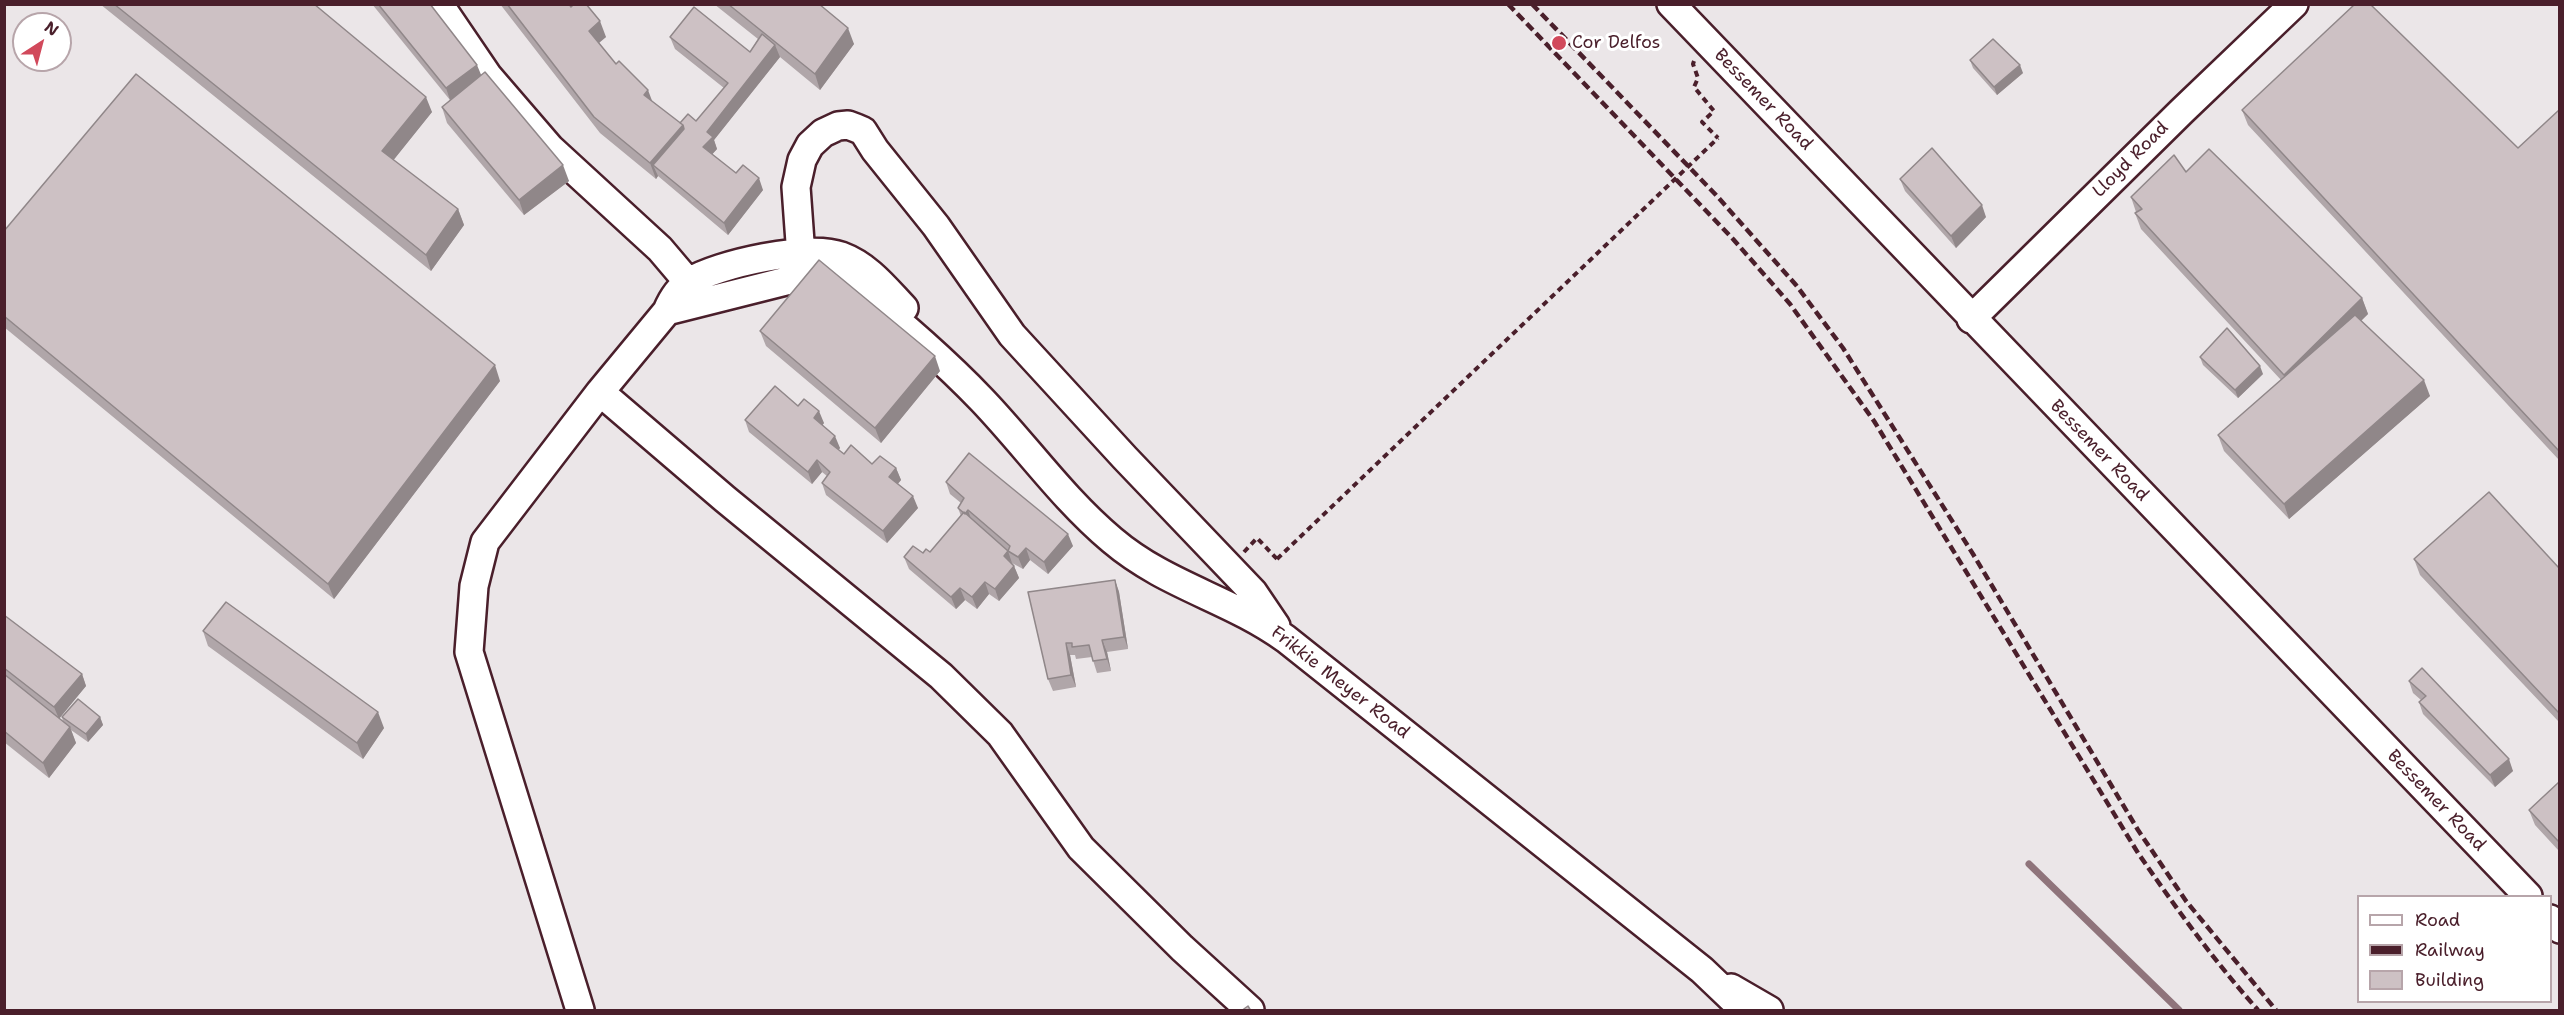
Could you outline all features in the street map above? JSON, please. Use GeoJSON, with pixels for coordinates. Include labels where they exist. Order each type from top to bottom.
{"type":"FeatureCollection","features":[{"type":"Feature","properties":{"kind":"street"},"geometry":{"type":"LineString","coordinates":[[439,4],[488,76],[550,148],[660,249],[692,293]]}},
{"type":"Feature","properties":{"kind":"street","name":"Bessemer Road"},"geometry":{"type":"LineString","coordinates":[[1671,4],[2526,895]]}},
{"type":"Feature","properties":{"kind":"street","name":"Lloyd Road"},"geometry":{"type":"LineString","coordinates":[[1971,319],[2181,111],[2294,4]]}},
{"type":"Feature","properties":{"kind":"street"},"geometry":{"type":"LineString","coordinates":[[802,265],[796,187],[804,153],[823,133],[838,126],[856,128],[862,131],[874,150],[936,226],[1012,335],[1125,459],[1253,592],[1286,639]]}},
{"type":"Feature","properties":{"kind":"street","name":"Frikkie Meyer Road"},"geometry":{"type":"LineString","coordinates":[[600,392],[667,311],[692,293],[802,265],[840,272],[982,400],[1078,508],[1113,541],[1156,572],[1250,615],[1286,639],[1701,970],[1744,1011]]}},
{"type":"Feature","properties":{"kind":"street"},"geometry":{"type":"LineString","coordinates":[[580,1011],[470,652],[474,586],[485,543],[600,392],[751,521],[941,676],[1000,734],[1081,848],[1182,948],[1250,1011]]}},
{"type":"Feature","properties":{"kind":"street","name":"Frikkie Meyer Road"},"geometry":{"type":"LineString","coordinates":[[1701,970],[1769,1011]]}},
{"type":"Feature","properties":{"kind":"path"},"geometry":{"type":"LineString","coordinates":[[1257,538],[1277,559],[1718,138],[1702,122],[1714,111],[1694,87]]}},
{"type":"Feature","properties":{"kind":"shaded area"},"geometry":{"type":"Polygon","coordinates":[[[5,5],[2559,5],[2559,1010],[5,1010],[5,5]]]}},
{"type":"Feature","properties":{"kind":"building"},"geometry":{"type":"Polygon","coordinates":[[[114,4],[314,4],[426,97],[382,151],[458,209],[426,255],[114,4]]]}},
{"type":"Feature","properties":{"kind":"building"},"geometry":{"type":"Polygon","coordinates":[[[378,4],[430,4],[477,65],[446,88],[378,4]]]}},
{"type":"Feature","properties":{"kind":"building"},"geometry":{"type":"Polygon","coordinates":[[[507,4],[569,4],[571,7],[574,4],[586,4],[600,21],[589,31],[616,64],[619,61],[648,90],[644,95],[683,125],[650,163],[594,117],[507,4]]]}},
{"type":"Feature","properties":{"kind":"building"},"geometry":{"type":"Polygon","coordinates":[[[728,4],[819,4],[848,28],[815,74],[728,4]]]}},
{"type":"Feature","properties":{"kind":"building"},"geometry":{"type":"Polygon","coordinates":[[[2355,4],[2370,4],[2518,148],[2559,110],[2559,451],[2242,110],[2355,4]]]}},
{"type":"Feature","properties":{"kind":"building"},"geometry":{"type":"Polygon","coordinates":[[[694,7],[750,52],[762,34],[775,45],[707,132],[713,137],[703,147],[736,173],[743,165],[759,178],[724,223],[653,165],[684,129],[680,123],[688,114],[696,121],[728,83],[670,37],[694,7]]]}},
{"type":"Feature","properties":{"kind":"building"},"geometry":{"type":"Polygon","coordinates":[[[1993,39],[2020,65],[1994,87],[1970,60],[1993,39]]]}},
{"type":"Feature","properties":{"kind":"building"},"geometry":{"type":"Polygon","coordinates":[[[485,72],[563,165],[519,200],[442,107],[485,72]]]}},
{"type":"Feature","properties":{"kind":"building"},"geometry":{"type":"Polygon","coordinates":[[[136,74],[495,365],[328,584],[4,316],[4,231],[136,74]]]}},
{"type":"Feature","properties":{"kind":"building"},"geometry":{"type":"Polygon","coordinates":[[[1932,148],[1982,205],[1951,236],[1900,179],[1932,148]]]}},
{"type":"Feature","properties":{"kind":"building"},"geometry":{"type":"Polygon","coordinates":[[[2209,149],[2362,298],[2284,375],[2135,213],[2142,209],[2131,197],[2174,155],[2186,172],[2209,149]]]}},
{"type":"Feature","properties":{"kind":"building"},"geometry":{"type":"Polygon","coordinates":[[[819,260],[935,356],[875,428],[760,331],[819,260]]]}},
{"type":"Feature","properties":{"kind":"building"},"geometry":{"type":"Polygon","coordinates":[[[2355,315],[2424,380],[2284,504],[2218,435],[2355,315]]]}},
{"type":"Feature","properties":{"kind":"building"},"geometry":{"type":"Polygon","coordinates":[[[2227,328],[2260,366],[2235,390],[2200,357],[2227,328]]]}},
{"type":"Feature","properties":{"kind":"building"},"geometry":{"type":"Polygon","coordinates":[[[775,386],[798,406],[804,399],[819,411],[814,418],[835,436],[830,443],[844,454],[851,445],[872,464],[880,456],[896,468],[889,477],[913,496],[883,531],[822,483],[830,472],[817,460],[808,472],[745,420],[775,386]]]}},
{"type":"Feature","properties":{"kind":"building"},"geometry":{"type":"Polygon","coordinates":[[[969,453],[1068,534],[1044,562],[1026,548],[1018,557],[1008,551],[1010,546],[968,510],[965,514],[958,508],[964,498],[946,482],[969,453]]]}},
{"type":"Feature","properties":{"kind":"building"},"geometry":{"type":"Polygon","coordinates":[[[2489,492],[2559,568],[2559,713],[2414,559],[2489,492]]]}},
{"type":"Feature","properties":{"kind":"building"},"geometry":{"type":"Polygon","coordinates":[[[964,512],[1008,551],[1004,556],[1014,566],[995,589],[985,582],[972,597],[960,588],[951,597],[904,557],[913,546],[923,553],[926,549],[930,552],[964,512]]]}},
{"type":"Feature","properties":{"kind":"building"},"geometry":{"type":"Polygon","coordinates":[[[1115,580],[1124,637],[1102,640],[1107,659],[1093,661],[1089,645],[1072,647],[1072,643],[1066,643],[1071,675],[1048,679],[1028,592],[1115,580]]]}},
{"type":"Feature","properties":{"kind":"building"},"geometry":{"type":"Polygon","coordinates":[[[226,602],[378,712],[357,743],[203,631],[226,602]]]}},
{"type":"Feature","properties":{"kind":"building"},"geometry":{"type":"Polygon","coordinates":[[[4,615],[82,674],[54,707],[4,668],[4,615]]]}},
{"type":"Feature","properties":{"kind":"building"},"geometry":{"type":"Polygon","coordinates":[[[2422,668],[2509,759],[2490,775],[2419,702],[2426,696],[2409,681],[2422,668]]]}},
{"type":"Feature","properties":{"kind":"building"},"geometry":{"type":"Polygon","coordinates":[[[4,674],[70,727],[43,763],[4,731],[4,674]]]}},
{"type":"Feature","properties":{"kind":"building"},"geometry":{"type":"Polygon","coordinates":[[[78,699],[100,717],[86,734],[62,717],[78,699]]]}},
{"type":"Feature","properties":{"kind":"building"},"geometry":{"type":"Polygon","coordinates":[[[2559,782],[2559,842],[2529,810],[2559,782]]]}},
{"type":"Feature","properties":{"kind":"building"},"geometry":{"type":"Polygon","coordinates":[[[1248,1006],[1251,1011],[1241,1011],[1248,1006]]]}},
{"type":"Feature","properties":{"kind":"waterway"},"geometry":{"type":"LineString","coordinates":[[2029,864],[2179,1010]]}},
{"type":"Feature","properties":{"kind":"railway"},"geometry":{"type":"LineString","coordinates":[[1508,4],[1733,239],[1790,304],[1874,421],[2138,853],[2196,934],[2258,1010]]}},
{"type":"Feature","properties":{"kind":"railway"},"geometry":{"type":"LineString","coordinates":[[1532,4],[1716,195],[1796,285],[1843,348],[1973,554],[2138,830],[2186,901],[2276,1010]]}},
{"type":"Feature","properties":{"kind":"place","name":"Cor Delfos"},"geometry":{"type":"Point","coordinates":[1559,43]}}]}
